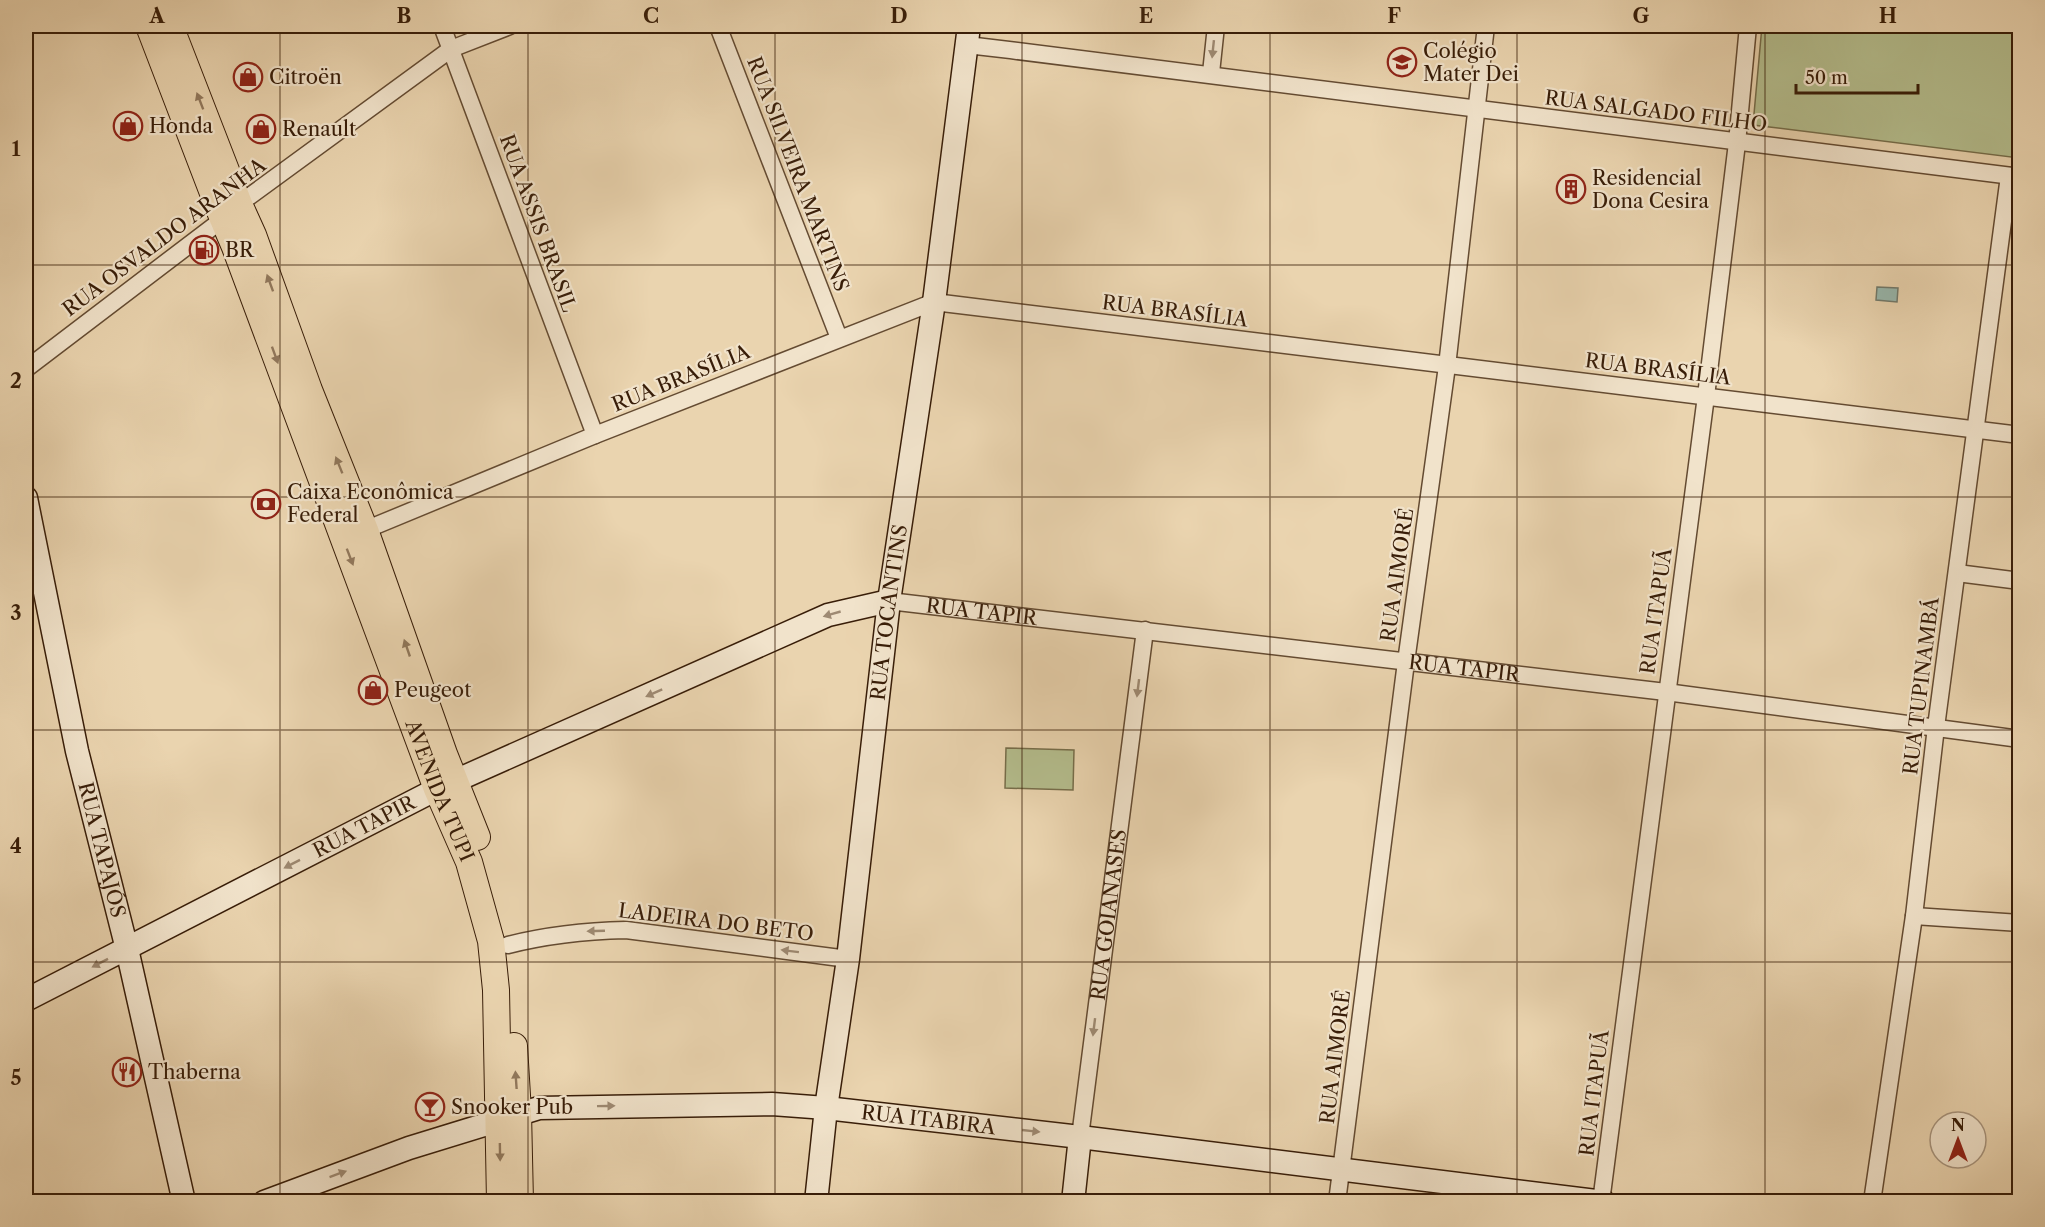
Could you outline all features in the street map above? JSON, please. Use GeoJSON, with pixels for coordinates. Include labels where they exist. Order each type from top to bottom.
{"type":"FeatureCollection","features":[{"type":"Feature","properties":{"kind":"main road","name":"AVENIDA TUPI"},"geometry":{"type":"LineString","coordinates":[[149,26],[231,212],[253,235],[309,390],[365,530],[444,754],[446,785],[456,829],[469,862],[491,941],[520,1202]]}},
{"type":"Feature","properties":{"kind":"main road","name":"AVENIDA TUPI"},"geometry":{"type":"LineString","coordinates":[[170,26],[231,212],[239,258],[446,785],[491,878],[503,918],[508,945],[509,1115],[500,1202]]}},
{"type":"Feature","properties":{"kind":"street","name":"RUA ASSIS BRASIL"},"geometry":{"type":"LineString","coordinates":[[442,26],[595,435]]}},
{"type":"Feature","properties":{"kind":"street","name":"RUA OSVALDO ARANHA"},"geometry":{"type":"LineString","coordinates":[[26,369],[231,212],[451,49],[510,26]]}},
{"type":"Feature","properties":{"kind":"street","name":"RUA SILVEIRA MARTINS"},"geometry":{"type":"LineString","coordinates":[[718,26],[839,338]]}},
{"type":"Feature","properties":{"kind":"street"},"geometry":{"type":"LineString","coordinates":[[1211,74],[1216,26]]}},
{"type":"Feature","properties":{"kind":"street","name":"RUA AIMORÉ"},"geometry":{"type":"LineString","coordinates":[[1336,1202],[1447,366],[1486,26]]}},
{"type":"Feature","properties":{"kind":"street","name":"RUA ITAPUÃ"},"geometry":{"type":"LineString","coordinates":[[1602,1201],[1706,396],[1737,143],[1748,26]]}},
{"type":"Feature","properties":{"kind":"street","name":"RUA SALGADO FILHO"},"geometry":{"type":"LineString","coordinates":[[968,35],[1211,74],[2014,177]]}},
{"type":"Feature","properties":{"kind":"street","name":"RUA TOCANTINS"},"geometry":{"type":"LineString","coordinates":[[816,1202],[826,1107],[848,959],[889,601],[934,302],[968,35]]}},
{"type":"Feature","properties":{"kind":"street","name":"RUA TUPINAMBÁ"},"geometry":{"type":"LineString","coordinates":[[1872,1202],[1914,916],[1975,429],[2014,177]]}},
{"type":"Feature","properties":{"kind":"street","name":"RUA BRASÍLIA"},"geometry":{"type":"LineString","coordinates":[[365,530],[595,435],[934,302],[2019,435]]}},
{"type":"Feature","properties":{"kind":"street","name":"RUA TAPAJÓS"},"geometry":{"type":"LineString","coordinates":[[26,498],[77,751],[127,949],[184,1202]]}},
{"type":"Feature","properties":{"kind":"street"},"geometry":{"type":"LineString","coordinates":[[1957,573],[2019,581]]}},
{"type":"Feature","properties":{"kind":"street","name":"RUA TAPIR"},"geometry":{"type":"LineString","coordinates":[[26,1000],[446,785],[828,615],[889,601],[1666,692],[2019,739]]}},
{"type":"Feature","properties":{"kind":"street","name":"RUA GOIANASES"},"geometry":{"type":"LineString","coordinates":[[1073,1202],[1145,630]]}},
{"type":"Feature","properties":{"kind":"street"},"geometry":{"type":"LineString","coordinates":[[1914,916],[2019,922]]}},
{"type":"Feature","properties":{"kind":"street","name":"LADEIRA DO BETO"},"geometry":{"type":"LineString","coordinates":[[508,945],[545,936],[626,930],[848,959]]}},
{"type":"Feature","properties":{"kind":"street","name":"RUA ITABIRA"},"geometry":{"type":"LineString","coordinates":[[264,1202],[409,1148],[539,1107],[772,1104],[826,1107],[1602,1201]]}},
{"type":"Feature","properties":{"kind":"green space"},"geometry":{"type":"Polygon","coordinates":[[[1762,26],[2019,26],[2019,158],[1753,125],[1762,26]]]}},
{"type":"Feature","properties":{"kind":"green space"},"geometry":{"type":"Polygon","coordinates":[[[1006,748],[1074,750],[1073,790],[1005,788],[1006,748]]]}},
{"type":"Feature","properties":{"kind":"water"},"geometry":{"type":"Polygon","coordinates":[[[1877,287],[1898,288],[1897,302],[1876,300],[1877,287]]]}},
{"type":"Feature","properties":{"kind":"place","name":"Colégio Mater Dei"},"geometry":{"type":"Point","coordinates":[1402,62]}},
{"type":"Feature","properties":{"kind":"place","name":"Citroën"},"geometry":{"type":"Point","coordinates":[248,77]}},
{"type":"Feature","properties":{"kind":"place","name":"Honda"},"geometry":{"type":"Point","coordinates":[128,126]}},
{"type":"Feature","properties":{"kind":"place","name":"Renault"},"geometry":{"type":"Point","coordinates":[261,129]}},
{"type":"Feature","properties":{"kind":"place","name":"Residencial Dona Cesira"},"geometry":{"type":"Point","coordinates":[1571,189]}},
{"type":"Feature","properties":{"kind":"place","name":"BR"},"geometry":{"type":"Point","coordinates":[204,250]}},
{"type":"Feature","properties":{"kind":"place","name":"Caixa Econômica Federal"},"geometry":{"type":"Point","coordinates":[266,504]}},
{"type":"Feature","properties":{"kind":"place","name":"Peugeot"},"geometry":{"type":"Point","coordinates":[373,690]}},
{"type":"Feature","properties":{"kind":"place","name":"Thaberna"},"geometry":{"type":"Point","coordinates":[127,1072]}},
{"type":"Feature","properties":{"kind":"place","name":"Snooker Pub"},"geometry":{"type":"Point","coordinates":[430,1107]}}]}
